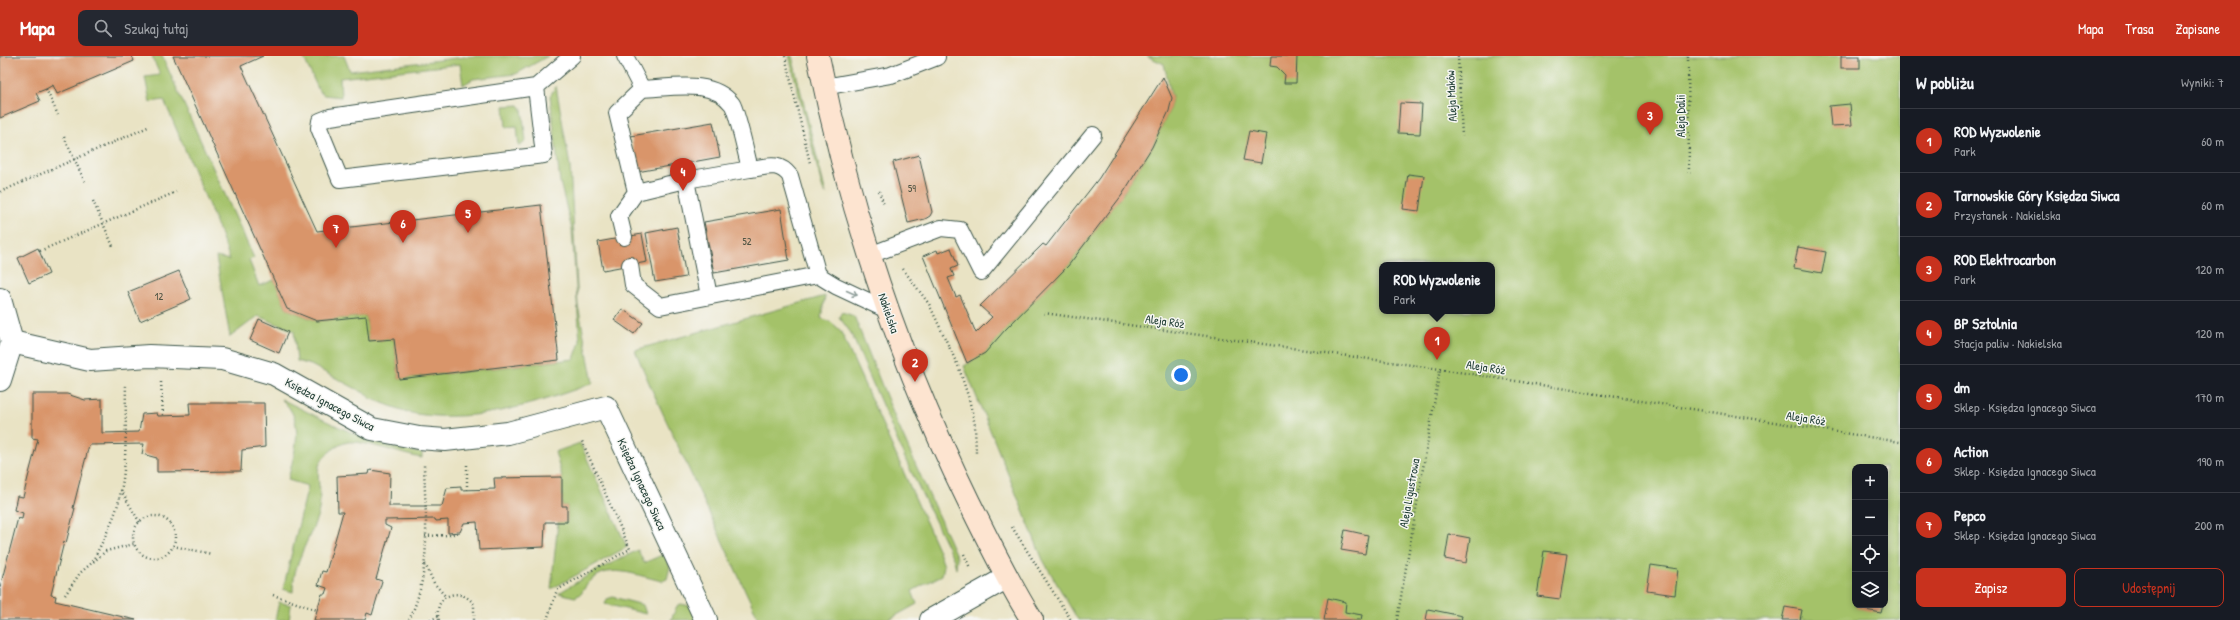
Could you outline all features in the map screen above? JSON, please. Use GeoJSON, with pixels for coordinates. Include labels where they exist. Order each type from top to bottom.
{"type":"FeatureCollection","features":[{"type":"Feature","properties":{"kind":"street","name":"Nakielska"},"geometry":{"type":"LineString","coordinates":[[818,56],[824,87],[852,196],[887,310],[950,464],[1006,578],[1032,620]]}},
{"type":"Feature","properties":{"kind":"street"},"geometry":{"type":"LineString","coordinates":[[0,299],[12,342],[0,380]]}},
{"type":"Feature","properties":{"kind":"street","name":"Księdza Ignacego Siwca"},"geometry":{"type":"LineString","coordinates":[[12,342],[90,360],[149,356],[222,359],[274,374],[372,429],[419,438],[445,440],[508,434],[606,407],[706,620]]}},
{"type":"Feature","properties":{"kind":"street"},"geometry":{"type":"LineString","coordinates":[[931,620],[1006,578]]}},
{"type":"Feature","properties":{"kind":"lane"},"geometry":{"type":"LineString","coordinates":[[536,87],[544,155],[340,179],[318,128],[320,122],[330,117],[536,87],[572,56]]}},
{"type":"Feature","properties":{"kind":"lane"},"geometry":{"type":"LineString","coordinates":[[625,56],[642,89]]}},
{"type":"Feature","properties":{"kind":"lane"},"geometry":{"type":"LineString","coordinates":[[824,87],[891,74],[937,57]]}},
{"type":"Feature","properties":{"kind":"lane"},"geometry":{"type":"LineString","coordinates":[[636,192],[617,112],[642,89],[699,86],[718,93],[732,105],[750,169]]}},
{"type":"Feature","properties":{"kind":"lane"},"geometry":{"type":"LineString","coordinates":[[870,255],[941,228],[960,230],[981,272],[1093,135]]}},
{"type":"Feature","properties":{"kind":"lane"},"geometry":{"type":"LineString","coordinates":[[624,237],[619,216],[636,192],[686,180],[778,165],[785,169],[790,176],[818,275]]}},
{"type":"Feature","properties":{"kind":"lane"},"geometry":{"type":"LineString","coordinates":[[686,180],[709,296]]}},
{"type":"Feature","properties":{"kind":"lane"},"geometry":{"type":"LineString","coordinates":[[630,265],[634,285],[660,306],[818,275],[836,286],[887,310]]}},
{"type":"Feature","properties":{"kind":"path"},"geometry":{"type":"LineString","coordinates":[[785,56],[811,167]]}},
{"type":"Feature","properties":{"kind":"path","name":"Aleja Maków"},"geometry":{"type":"LineString","coordinates":[[1458,56],[1462,136]]}},
{"type":"Feature","properties":{"kind":"path","name":"Aleja Dalii"},"geometry":{"type":"LineString","coordinates":[[1688,56],[1689,176]]}},
{"type":"Feature","properties":{"kind":"path"},"geometry":{"type":"LineString","coordinates":[[46,89],[58,116]]}},
{"type":"Feature","properties":{"kind":"path"},"geometry":{"type":"LineString","coordinates":[[0,192],[148,127]]}},
{"type":"Feature","properties":{"kind":"path"},"geometry":{"type":"LineString","coordinates":[[64,137],[85,182]]}},
{"type":"Feature","properties":{"kind":"path"},"geometry":{"type":"LineString","coordinates":[[40,251],[176,192]]}},
{"type":"Feature","properties":{"kind":"path"},"geometry":{"type":"LineString","coordinates":[[93,201],[113,246]]}},
{"type":"Feature","properties":{"kind":"path"},"geometry":{"type":"LineString","coordinates":[[911,282],[929,304],[959,368],[975,425],[976,456]]}},
{"type":"Feature","properties":{"kind":"path","name":"Aleja Róż"},"geometry":{"type":"LineString","coordinates":[[1044,313],[1440,369],[1900,442]]}},
{"type":"Feature","properties":{"kind":"path","name":"Aleja Ligustrowa"},"geometry":{"type":"LineString","coordinates":[[1397,620],[1440,369]]}},
{"type":"Feature","properties":{"kind":"path"},"geometry":{"type":"LineString","coordinates":[[93,561],[109,528],[121,490],[126,378]]}},
{"type":"Feature","properties":{"kind":"path"},"geometry":{"type":"LineString","coordinates":[[161,378],[163,416]]}},
{"type":"Feature","properties":{"kind":"path"},"geometry":{"type":"LineString","coordinates":[[547,620],[557,590],[630,549],[581,439]]}},
{"type":"Feature","properties":{"kind":"path"},"geometry":{"type":"LineString","coordinates":[[409,620],[420,596],[425,564],[424,464]]}},
{"type":"Feature","properties":{"kind":"path"},"geometry":{"type":"LineString","coordinates":[[467,465],[467,490]]}},
{"type":"Feature","properties":{"kind":"path"},"geometry":{"type":"LineString","coordinates":[[121,490],[140,523]]}},
{"type":"Feature","properties":{"kind":"path"},"geometry":{"type":"LineString","coordinates":[[149,517],[156,517],[168,522],[174,533],[173,546],[163,556],[149,558],[138,550],[134,544],[134,531],[140,523],[149,517]]}},
{"type":"Feature","properties":{"kind":"path"},"geometry":{"type":"LineString","coordinates":[[1010,523],[1031,553],[1071,620]]}},
{"type":"Feature","properties":{"kind":"path"},"geometry":{"type":"LineString","coordinates":[[425,536],[449,535],[460,532]]}},
{"type":"Feature","properties":{"kind":"path"},"geometry":{"type":"LineString","coordinates":[[65,596],[80,573],[106,550],[134,544]]}},
{"type":"Feature","properties":{"kind":"path"},"geometry":{"type":"LineString","coordinates":[[173,546],[212,554]]}},
{"type":"Feature","properties":{"kind":"path"},"geometry":{"type":"LineString","coordinates":[[425,564],[434,583],[446,597]]}},
{"type":"Feature","properties":{"kind":"path"},"geometry":{"type":"LineString","coordinates":[[430,620],[438,619],[438,607],[446,597],[458,594],[470,599],[476,610],[475,620]]}},
{"type":"Feature","properties":{"kind":"path"},"geometry":{"type":"LineString","coordinates":[[273,595],[317,610]]}},
{"type":"Feature","properties":{"kind":"green space"},"geometry":{"type":"Polygon","coordinates":[[[152,56],[162,56],[254,258],[249,260],[259,286],[274,280],[287,309],[317,321],[366,316],[369,341],[394,339],[399,379],[574,359],[580,342],[572,230],[560,182],[550,96],[556,86],[570,166],[578,305],[593,383],[550,398],[506,410],[484,414],[439,416],[416,414],[369,398],[368,395],[311,365],[297,361],[294,331],[258,316],[230,337],[216,257],[230,260],[218,227],[164,100],[150,102],[145,77],[160,75],[152,56]]]}},
{"type":"Feature","properties":{"kind":"green space"},"geometry":{"type":"Polygon","coordinates":[[[303,56],[344,56],[350,71],[472,56],[548,56],[516,74],[473,79],[463,85],[460,64],[340,78],[341,97],[324,95],[319,91],[303,56]]]}},
{"type":"Feature","properties":{"kind":"green space"},"geometry":{"type":"Polygon","coordinates":[[[789,56],[792,56],[826,194],[823,190],[789,56]]]}},
{"type":"Feature","properties":{"kind":"green space"},"geometry":{"type":"Polygon","coordinates":[[[1147,56],[1900,56],[1900,620],[1078,620],[1043,560],[964,366],[985,353],[1005,330],[1068,266],[1122,195],[1152,147],[1169,111],[1172,98],[1164,64],[1147,56]]]}},
{"type":"Feature","properties":{"kind":"green space"},"geometry":{"type":"Polygon","coordinates":[[[519,105],[522,109],[526,141],[519,147],[517,126],[506,127],[504,106],[519,105]]]}},
{"type":"Feature","properties":{"kind":"green space"},"geometry":{"type":"Polygon","coordinates":[[[825,296],[821,318],[831,322],[840,330],[938,549],[944,566],[942,575],[912,591],[917,604],[888,620],[759,620],[652,390],[635,350],[825,296]]]}},
{"type":"Feature","properties":{"kind":"green space"},"geometry":{"type":"Polygon","coordinates":[[[842,312],[854,316],[895,418],[957,558],[956,569],[954,560],[907,463],[851,333],[839,317],[842,312]]]}},
{"type":"Feature","properties":{"kind":"green space"},"geometry":{"type":"Polygon","coordinates":[[[281,399],[367,439],[403,450],[422,453],[422,458],[373,445],[348,442],[339,445],[323,458],[318,471],[320,501],[318,514],[298,562],[293,582],[293,592],[283,589],[308,486],[288,480],[295,448],[296,427],[294,417],[289,408],[281,399]]]}},
{"type":"Feature","properties":{"kind":"green space"},"geometry":{"type":"Polygon","coordinates":[[[580,443],[627,547],[551,589],[558,522],[567,522],[567,506],[562,506],[562,477],[555,452],[580,443]]]}},
{"type":"Feature","properties":{"kind":"green space"},"geometry":{"type":"Polygon","coordinates":[[[638,550],[644,563],[664,554],[670,567],[667,579],[662,581],[617,571],[607,572],[597,576],[589,583],[581,594],[575,597],[559,593],[590,574],[638,550]]]}},
{"type":"Feature","properties":{"kind":"green space"},"geometry":{"type":"Polygon","coordinates":[[[613,597],[643,605],[646,614],[605,604],[607,599],[613,597]]]}},
{"type":"Feature","properties":{"kind":"green space"},"geometry":{"type":"Polygon","coordinates":[[[279,602],[291,605],[289,620],[275,620],[279,602]]]}},
{"type":"Feature","properties":{"kind":"green space"},"geometry":{"type":"Polygon","coordinates":[[[681,604],[690,606],[697,620],[671,620],[677,606],[681,604]]]}},
{"type":"Feature","properties":{"kind":"building"},"geometry":{"type":"Polygon","coordinates":[[[0,56],[132,56],[134,61],[57,94],[53,85],[36,93],[40,101],[0,118],[0,56]]]}},
{"type":"Feature","properties":{"kind":"building"},"geometry":{"type":"Polygon","coordinates":[[[173,56],[263,56],[241,66],[317,231],[541,205],[559,360],[399,379],[394,339],[369,341],[366,316],[317,321],[287,309],[173,56]]]}},
{"type":"Feature","properties":{"kind":"building"},"geometry":{"type":"Polygon","coordinates":[[[1271,56],[1297,56],[1296,83],[1284,83],[1285,75],[1277,67],[1270,66],[1271,56]]]}},
{"type":"Feature","properties":{"kind":"building"},"geometry":{"type":"Polygon","coordinates":[[[1841,56],[1860,56],[1860,68],[1841,68],[1841,56]]]}},
{"type":"Feature","properties":{"kind":"building"},"geometry":{"type":"Polygon","coordinates":[[[1163,77],[1172,98],[1169,111],[1152,147],[1122,195],[1068,266],[1005,330],[985,353],[967,363],[923,256],[937,250],[938,253],[951,248],[958,266],[951,269],[954,276],[948,278],[956,297],[960,295],[976,333],[992,317],[980,306],[1043,244],[1046,246],[1099,178],[1163,77]]]}},
{"type":"Feature","properties":{"kind":"building"},"geometry":{"type":"Polygon","coordinates":[[[1400,103],[1422,104],[1420,134],[1398,133],[1400,103]]]}},
{"type":"Feature","properties":{"kind":"building"},"geometry":{"type":"Polygon","coordinates":[[[1850,104],[1852,125],[1831,126],[1829,106],[1850,104]]]}},
{"type":"Feature","properties":{"kind":"building"},"geometry":{"type":"Polygon","coordinates":[[[713,122],[720,157],[637,172],[631,136],[713,122]]]}},
{"type":"Feature","properties":{"kind":"building"},"geometry":{"type":"Polygon","coordinates":[[[1249,131],[1266,134],[1261,163],[1243,160],[1249,131]]]}},
{"type":"Feature","properties":{"kind":"building"},"geometry":{"type":"Polygon","coordinates":[[[919,155],[932,212],[930,216],[925,219],[908,223],[893,162],[919,155]]]}},
{"type":"Feature","properties":{"kind":"building"},"geometry":{"type":"Polygon","coordinates":[[[1408,174],[1424,176],[1419,211],[1403,209],[1408,174]]]}},
{"type":"Feature","properties":{"kind":"building"},"geometry":{"type":"Polygon","coordinates":[[[781,209],[789,260],[714,273],[704,222],[781,209]]]}},
{"type":"Feature","properties":{"kind":"building"},"geometry":{"type":"Polygon","coordinates":[[[677,227],[686,277],[655,282],[646,233],[677,227]]]}},
{"type":"Feature","properties":{"kind":"building"},"geometry":{"type":"Polygon","coordinates":[[[642,234],[647,262],[603,270],[598,242],[642,234]]]}},
{"type":"Feature","properties":{"kind":"building"},"geometry":{"type":"Polygon","coordinates":[[[1798,247],[1826,252],[1822,273],[1794,268],[1798,247]]]}},
{"type":"Feature","properties":{"kind":"building"},"geometry":{"type":"Polygon","coordinates":[[[38,248],[49,274],[29,283],[18,258],[38,248]]]}},
{"type":"Feature","properties":{"kind":"building"},"geometry":{"type":"Polygon","coordinates":[[[179,271],[191,299],[140,321],[128,292],[179,271]]]}},
{"type":"Feature","properties":{"kind":"building"},"geometry":{"type":"Polygon","coordinates":[[[622,309],[643,323],[634,334],[614,320],[622,309]]]}},
{"type":"Feature","properties":{"kind":"building"},"geometry":{"type":"Polygon","coordinates":[[[259,319],[288,332],[279,353],[250,340],[259,319]]]}},
{"type":"Feature","properties":{"kind":"building"},"geometry":{"type":"Polygon","coordinates":[[[32,394],[67,394],[85,400],[102,399],[102,433],[139,432],[142,414],[157,413],[158,416],[190,415],[189,403],[264,403],[265,447],[242,450],[241,471],[157,472],[157,458],[142,454],[144,444],[89,445],[73,508],[75,508],[66,543],[64,542],[51,595],[56,596],[55,601],[136,620],[0,620],[0,587],[18,518],[22,519],[23,513],[14,510],[17,496],[23,497],[38,439],[32,438],[32,394]]]}},
{"type":"Feature","properties":{"kind":"building"},"geometry":{"type":"Polygon","coordinates":[[[370,470],[390,473],[389,506],[442,506],[447,488],[461,487],[461,490],[495,489],[494,478],[562,477],[562,506],[567,506],[567,522],[545,522],[544,547],[479,550],[477,522],[464,523],[460,532],[448,533],[448,520],[385,520],[385,525],[391,528],[376,579],[382,581],[372,615],[367,613],[365,620],[314,620],[322,594],[325,594],[327,588],[318,585],[322,571],[326,572],[343,512],[338,512],[337,476],[369,474],[370,470]]]}},
{"type":"Feature","properties":{"kind":"building"},"geometry":{"type":"Polygon","coordinates":[[[1345,530],[1368,535],[1365,554],[1341,550],[1345,530]]]}},
{"type":"Feature","properties":{"kind":"building"},"geometry":{"type":"Polygon","coordinates":[[[1449,534],[1470,538],[1466,563],[1445,559],[1449,534]]]}},
{"type":"Feature","properties":{"kind":"building"},"geometry":{"type":"Polygon","coordinates":[[[1544,551],[1567,554],[1560,599],[1537,596],[1544,551]]]}},
{"type":"Feature","properties":{"kind":"building"},"geometry":{"type":"Polygon","coordinates":[[[1651,565],[1678,569],[1675,595],[1647,591],[1651,565]]]}},
{"type":"Feature","properties":{"kind":"building"},"geometry":{"type":"Polygon","coordinates":[[[1328,598],[1346,602],[1345,612],[1362,615],[1361,620],[1324,620],[1328,598]]]}},
{"type":"Feature","properties":{"kind":"building"},"geometry":{"type":"Polygon","coordinates":[[[1785,607],[1802,610],[1800,620],[1782,620],[1785,607]]]}},
{"type":"Feature","properties":{"kind":"building"},"geometry":{"type":"Polygon","coordinates":[[[1856,608],[1882,608],[1881,613],[1856,608]]]}},
{"type":"Feature","properties":{"kind":"building"},"geometry":{"type":"Polygon","coordinates":[[[1428,609],[1462,616],[1461,620],[1426,620],[1428,609]]]}},
{"type":"Feature","properties":{"kind":"place","name":"ROD Elektrocarbon"},"geometry":{"type":"Point","coordinates":[1650,135]}},
{"type":"Feature","properties":{"kind":"place","name":"BP Sztolnia"},"geometry":{"type":"Point","coordinates":[683,191]}},
{"type":"Feature","properties":{"kind":"place","name":"dm"},"geometry":{"type":"Point","coordinates":[468,233]}},
{"type":"Feature","properties":{"kind":"place","name":"Action"},"geometry":{"type":"Point","coordinates":[403,243]}},
{"type":"Feature","properties":{"kind":"place","name":"Pepco"},"geometry":{"type":"Point","coordinates":[336,248]}},
{"type":"Feature","properties":{"kind":"place","name":"ROD Wyzwolenie"},"geometry":{"type":"Point","coordinates":[1437,360]}},
{"type":"Feature","properties":{"kind":"place","name":"Tarnowskie Góry Księdza Siwca"},"geometry":{"type":"Point","coordinates":[915,382]}}]}
